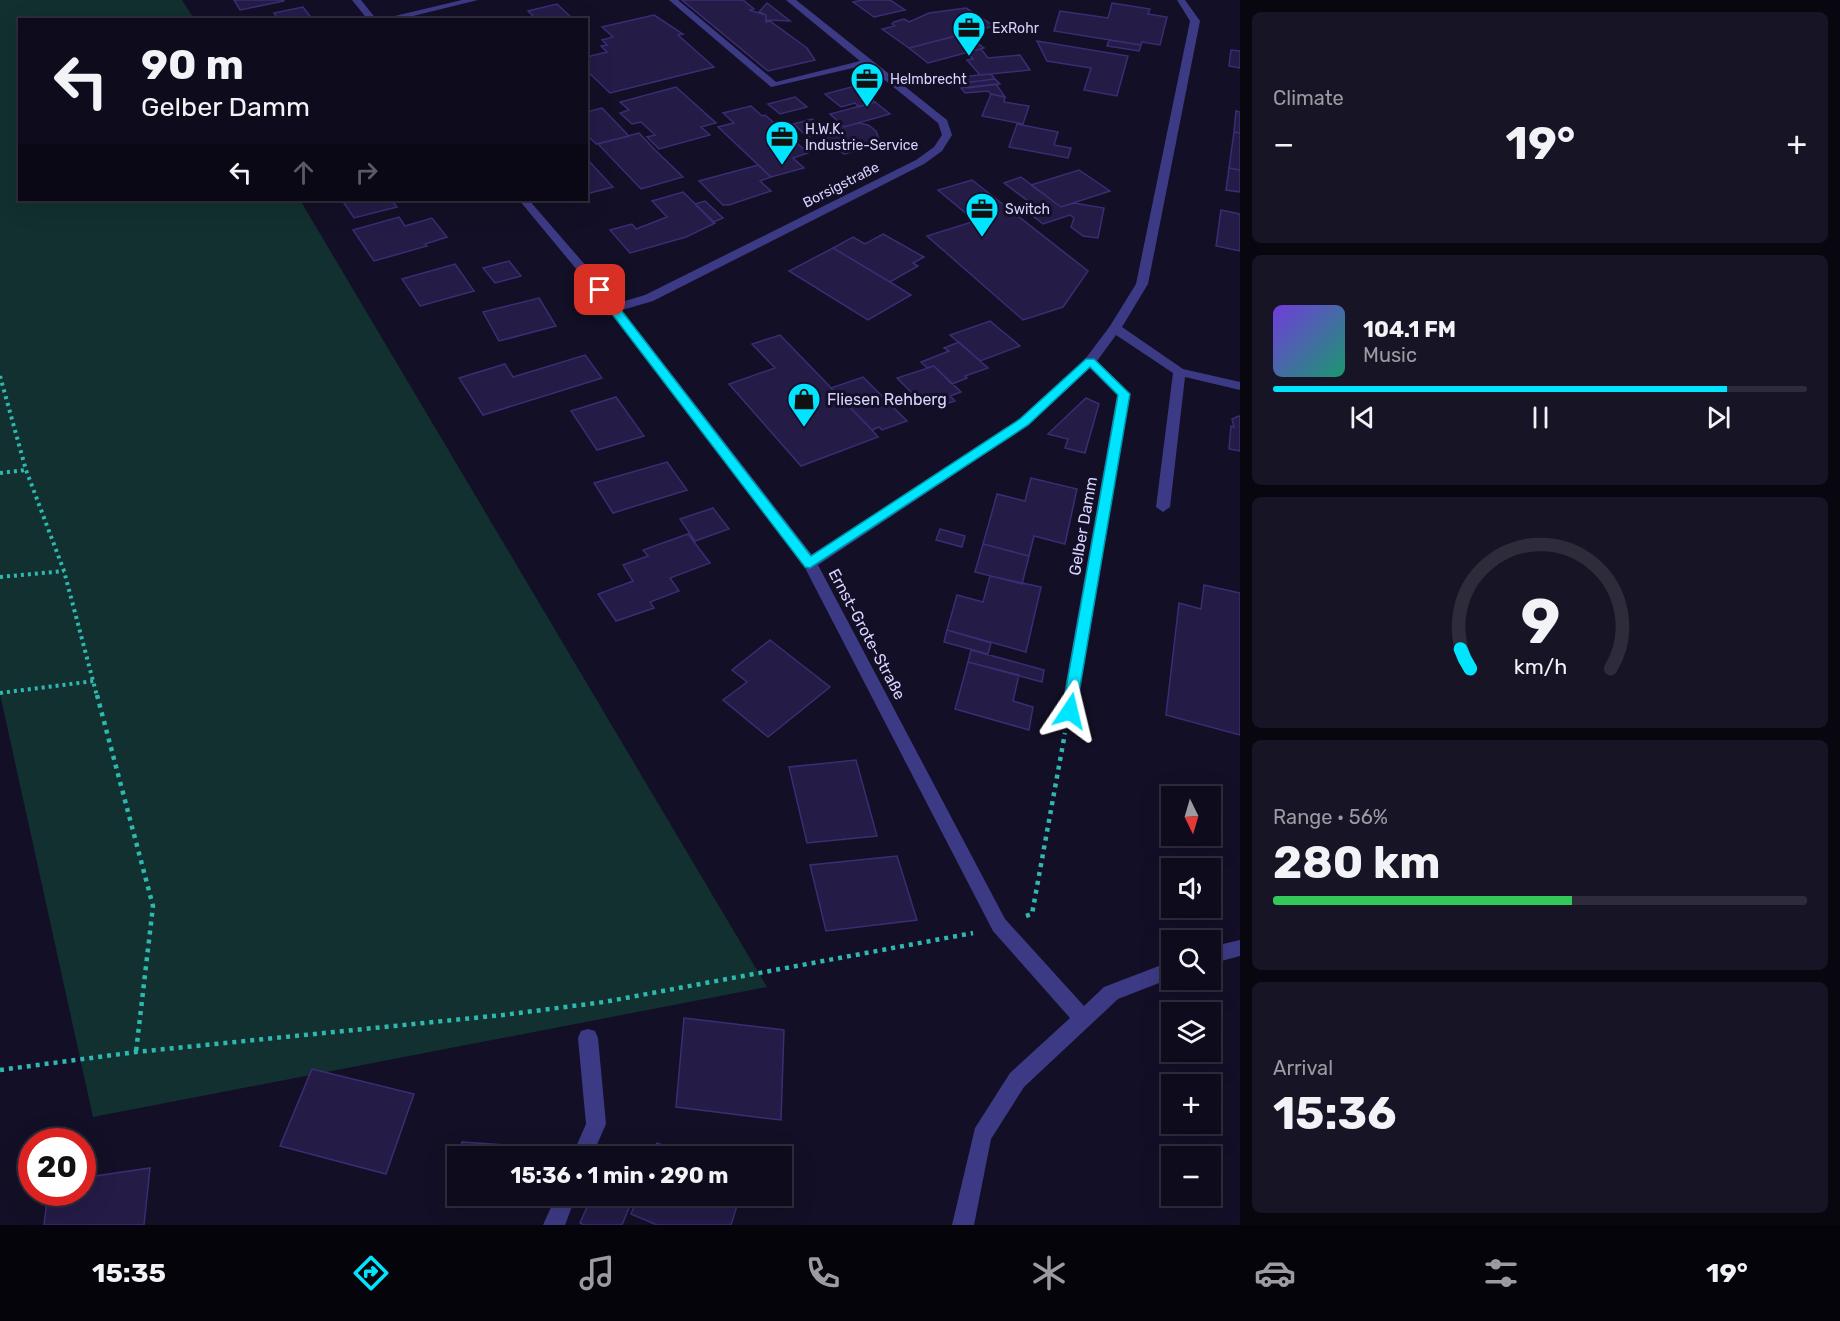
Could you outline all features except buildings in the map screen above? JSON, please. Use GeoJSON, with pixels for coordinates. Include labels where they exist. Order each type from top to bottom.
{"type":"FeatureCollection","features":[{"type":"Feature","properties":{"kind":"street"},"geometry":{"type":"LineString","coordinates":[[356,0],[371,18]]}},
{"type":"Feature","properties":{"kind":"street"},"geometry":{"type":"LineString","coordinates":[[391,18],[474,0]]}},
{"type":"Feature","properties":{"kind":"street"},"geometry":{"type":"LineString","coordinates":[[673,0],[774,85],[867,62]]}},
{"type":"Feature","properties":{"kind":"street","name":"Borsigstraße"},"geometry":{"type":"LineString","coordinates":[[615,309],[649,298],[920,162],[938,150],[947,135],[943,122],[790,0]]}},
{"type":"Feature","properties":{"kind":"street"},"geometry":{"type":"LineString","coordinates":[[810,563],[1024,422],[1090,361],[1115,328],[1142,284],[1147,261],[1195,21],[1181,0]]}},
{"type":"Feature","properties":{"kind":"street","name":"Ernst-Grote-Straße"},"geometry":{"type":"LineString","coordinates":[[525,201],[615,309],[810,563],[999,925],[1082,1018]]}},
{"type":"Feature","properties":{"kind":"street"},"geometry":{"type":"LineString","coordinates":[[1115,328],[1179,372],[1240,386]]}},
{"type":"Feature","properties":{"kind":"street","name":"Gelber Damm"},"geometry":{"type":"LineString","coordinates":[[1070,711],[1124,394],[1090,361]]}},
{"type":"Feature","properties":{"kind":"street"},"geometry":{"type":"LineString","coordinates":[[1163,507],[1179,372]]}},
{"type":"Feature","properties":{"kind":"street"},"geometry":{"type":"LineString","coordinates":[[1221,953],[1240,948]]}},
{"type":"Feature","properties":{"kind":"street"},"geometry":{"type":"LineString","coordinates":[[963,1225],[982,1135],[1017,1080],[1111,993],[1161,973]]}},
{"type":"Feature","properties":{"kind":"street"},"geometry":{"type":"LineString","coordinates":[[586,1146],[596,1124],[588,1038]]}},
{"type":"Feature","properties":{"kind":"street"},"geometry":{"type":"LineString","coordinates":[[554,1225],[562,1206]]}},
{"type":"Feature","properties":{"kind":"path"},"geometry":{"type":"LineString","coordinates":[[0,376],[26,470],[63,571],[153,906],[136,1052]]}},
{"type":"Feature","properties":{"kind":"path"},"geometry":{"type":"LineString","coordinates":[[0,473],[26,470]]}},
{"type":"Feature","properties":{"kind":"path"},"geometry":{"type":"LineString","coordinates":[[0,577],[63,571]]}},
{"type":"Feature","properties":{"kind":"path"},"geometry":{"type":"LineString","coordinates":[[0,693],[94,681]]}},
{"type":"Feature","properties":{"kind":"path"},"geometry":{"type":"LineString","coordinates":[[1032,914],[1070,711]]}},
{"type":"Feature","properties":{"kind":"path"},"geometry":{"type":"LineString","coordinates":[[0,1070],[136,1052],[503,1015],[604,1002],[974,933]]}},
{"type":"Feature","properties":{"kind":"green space"},"geometry":{"type":"Polygon","coordinates":[[[0,0],[182,0],[193,18],[18,18],[18,201],[301,201],[767,987],[93,1117],[0,694],[0,0]]]}},
{"type":"Feature","properties":{"kind":"place","name":"ExRohr"},"geometry":{"type":"Point","coordinates":[969,57]}},
{"type":"Feature","properties":{"kind":"place","name":"Helmbrecht"},"geometry":{"type":"Point","coordinates":[867,108]}},
{"type":"Feature","properties":{"kind":"place","name":"H.W.K. Industrie-Service"},"geometry":{"type":"Point","coordinates":[782,166]}},
{"type":"Feature","properties":{"kind":"place","name":"Switch"},"geometry":{"type":"Point","coordinates":[982,238]}},
{"type":"Feature","properties":{"kind":"place","name":"Fliesen Rehberg"},"geometry":{"type":"Point","coordinates":[804,428]}},
{"type":"Feature","properties":{"kind":"route"},"geometry":{"type":"LineString","coordinates":[[600,290],[810,563],[1024,422],[1090,361],[1124,394],[1070,711]]}}]}
